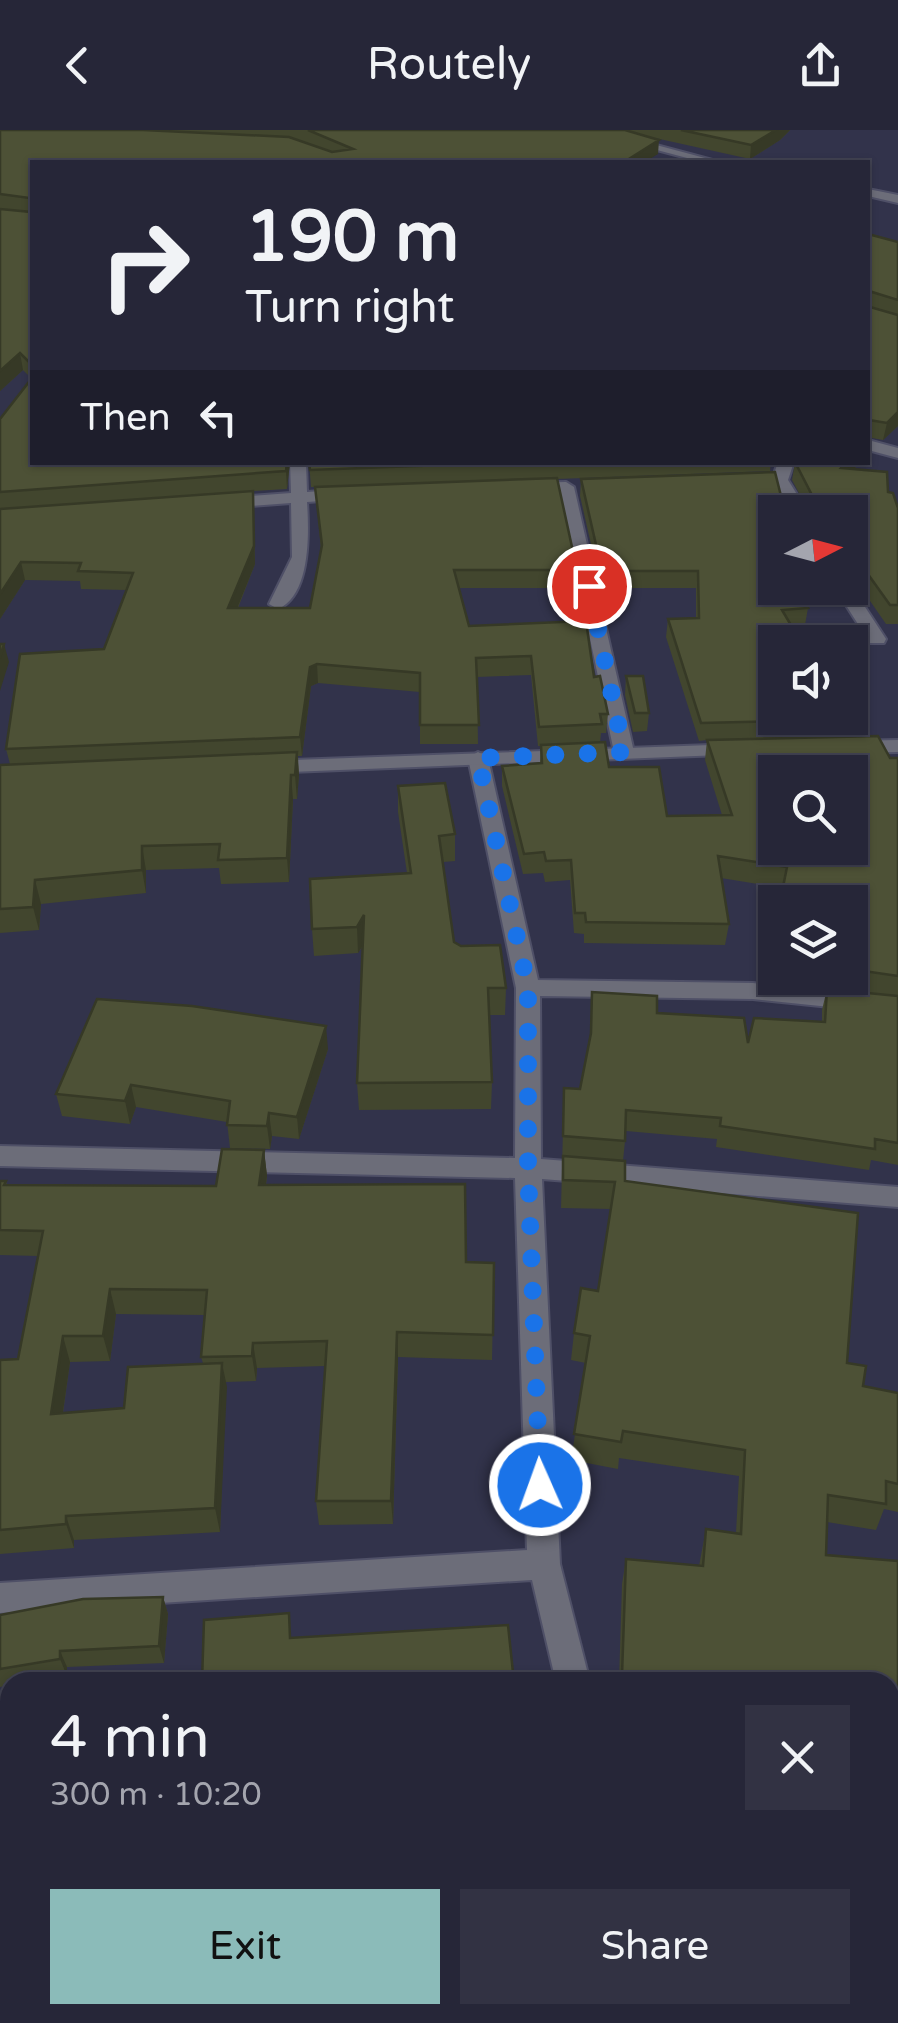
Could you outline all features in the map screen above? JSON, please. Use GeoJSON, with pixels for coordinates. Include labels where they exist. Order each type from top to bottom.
{"type":"FeatureCollection","features":[{"type":"Feature","properties":{"kind":"street"},"geometry":{"type":"LineString","coordinates":[[275,160],[298,146],[309,130]]}},
{"type":"Feature","properties":{"kind":"street"},"geometry":{"type":"LineString","coordinates":[[588,130],[706,160]]}},
{"type":"Feature","properties":{"kind":"street"},"geometry":{"type":"LineString","coordinates":[[276,142],[298,146]]}},
{"type":"Feature","properties":{"kind":"street"},"geometry":{"type":"LineString","coordinates":[[870,193],[898,199]]}},
{"type":"Feature","properties":{"kind":"street"},"geometry":{"type":"LineString","coordinates":[[870,446],[898,453]]}},
{"type":"Feature","properties":{"kind":"street"},"geometry":{"type":"LineString","coordinates":[[278,604],[301,557],[303,496],[298,465]]}},
{"type":"Feature","properties":{"kind":"street"},"geometry":{"type":"LineString","coordinates":[[761,480],[783,471],[793,495]]}},
{"type":"Feature","properties":{"kind":"street"},"geometry":{"type":"LineString","coordinates":[[510,489],[574,486],[624,752]]}},
{"type":"Feature","properties":{"kind":"street"},"geometry":{"type":"LineString","coordinates":[[210,504],[359,494]]}},
{"type":"Feature","properties":{"kind":"street"},"geometry":{"type":"LineString","coordinates":[[855,605],[877,639]]}},
{"type":"Feature","properties":{"kind":"street"},"geometry":{"type":"LineString","coordinates":[[820,748],[898,746]]}},
{"type":"Feature","properties":{"kind":"street"},"geometry":{"type":"LineString","coordinates":[[239,768],[761,749]]}},
{"type":"Feature","properties":{"kind":"street"},"geometry":{"type":"LineString","coordinates":[[478,758],[528,988],[528,1168],[544,1564],[571,1672]]}},
{"type":"Feature","properties":{"kind":"street"},"geometry":{"type":"LineString","coordinates":[[528,988],[753,991],[898,1006]]}},
{"type":"Feature","properties":{"kind":"street"},"geometry":{"type":"LineString","coordinates":[[0,1156],[528,1168],[898,1197]]}},
{"type":"Feature","properties":{"kind":"street"},"geometry":{"type":"LineString","coordinates":[[0,1598],[544,1564]]}},
{"type":"Feature","properties":{"kind":"building"},"geometry":{"type":"Polygon","coordinates":[[[0,130],[143,130],[289,137],[332,152],[353,149],[308,130],[625,130],[659,140],[627,160],[30,160],[30,198],[0,194],[0,130]]]}},
{"type":"Feature","properties":{"kind":"building"},"geometry":{"type":"Polygon","coordinates":[[[681,130],[776,130],[751,145],[681,130]]]}},
{"type":"Feature","properties":{"kind":"building"},"geometry":{"type":"Polygon","coordinates":[[[0,209],[30,212],[30,363],[20,353],[0,371],[0,209]]]}},
{"type":"Feature","properties":{"kind":"building"},"geometry":{"type":"Polygon","coordinates":[[[870,235],[898,242],[898,300],[872,292],[870,235]]]}},
{"type":"Feature","properties":{"kind":"building"},"geometry":{"type":"Polygon","coordinates":[[[870,307],[898,315],[898,412],[887,423],[870,420],[870,307]]]}},
{"type":"Feature","properties":{"kind":"building"},"geometry":{"type":"Polygon","coordinates":[[[30,381],[30,465],[287,465],[286,471],[0,492],[0,419],[30,381]]]}},
{"type":"Feature","properties":{"kind":"building"},"geometry":{"type":"Polygon","coordinates":[[[309,465],[445,465],[310,470],[309,465]]]}},
{"type":"Feature","properties":{"kind":"building"},"geometry":{"type":"Polygon","coordinates":[[[797,465],[844,465],[841,468],[887,472],[888,492],[893,493],[898,508],[898,605],[890,605],[868,574],[868,495],[812,495],[797,465]]]}},
{"type":"Feature","properties":{"kind":"building"},"geometry":{"type":"Polygon","coordinates":[[[775,472],[781,495],[758,495],[758,605],[808,608],[782,610],[791,625],[758,625],[758,722],[701,723],[668,619],[699,618],[698,571],[602,571],[581,479],[775,472]]]}},
{"type":"Feature","properties":{"kind":"building"},"geometry":{"type":"Polygon","coordinates":[[[557,478],[577,570],[454,570],[469,626],[586,621],[594,677],[600,676],[608,714],[600,714],[602,724],[539,727],[531,656],[476,658],[479,725],[420,725],[420,673],[317,664],[310,667],[300,737],[6,749],[20,654],[104,649],[133,573],[78,571],[81,563],[21,562],[0,594],[0,509],[253,491],[254,546],[228,608],[310,608],[322,545],[315,487],[557,478]]]}},
{"type":"Feature","properties":{"kind":"building"},"geometry":{"type":"Polygon","coordinates":[[[626,676],[643,676],[649,713],[635,713],[626,676]]]}},
{"type":"Feature","properties":{"kind":"building"},"geometry":{"type":"Polygon","coordinates":[[[878,736],[890,758],[898,758],[898,976],[868,972],[868,885],[783,885],[787,867],[774,865],[868,865],[868,755],[758,755],[758,862],[718,856],[729,924],[586,922],[585,913],[575,913],[571,860],[546,861],[544,852],[524,854],[502,766],[542,763],[541,745],[605,742],[609,767],[659,767],[667,816],[732,815],[707,740],[878,736]]]}},
{"type":"Feature","properties":{"kind":"building"},"geometry":{"type":"Polygon","coordinates":[[[297,752],[295,775],[291,775],[287,858],[218,860],[220,844],[142,846],[142,870],[35,880],[33,907],[0,909],[0,765],[297,752]]]}},
{"type":"Feature","properties":{"kind":"building"},"geometry":{"type":"Polygon","coordinates":[[[445,783],[455,834],[439,836],[454,942],[461,946],[500,945],[506,988],[488,988],[492,1082],[357,1083],[364,915],[357,927],[312,929],[310,879],[411,873],[398,786],[445,783]]]}},
{"type":"Feature","properties":{"kind":"building"},"geometry":{"type":"Polygon","coordinates":[[[592,992],[657,996],[657,1013],[744,1018],[748,1043],[754,1018],[825,1022],[827,995],[898,996],[898,1143],[875,1139],[875,1149],[720,1126],[721,1118],[626,1110],[625,1141],[563,1136],[564,1088],[580,1089],[591,1033],[592,992]]]}},
{"type":"Feature","properties":{"kind":"building"},"geometry":{"type":"Polygon","coordinates":[[[97,999],[192,1006],[326,1026],[297,1117],[269,1113],[267,1126],[227,1125],[230,1101],[131,1085],[125,1101],[56,1094],[97,999]]]}},
{"type":"Feature","properties":{"kind":"building"},"geometry":{"type":"Polygon","coordinates":[[[222,1149],[264,1150],[259,1185],[465,1184],[466,1262],[494,1263],[493,1335],[397,1332],[391,1501],[316,1501],[327,1341],[253,1343],[252,1356],[201,1357],[207,1290],[110,1289],[103,1336],[63,1336],[51,1414],[124,1408],[128,1367],[222,1363],[215,1508],[66,1516],[66,1524],[0,1530],[0,1360],[18,1359],[43,1231],[0,1230],[0,1181],[6,1181],[4,1185],[216,1186],[222,1149]]]}},
{"type":"Feature","properties":{"kind":"building"},"geometry":{"type":"Polygon","coordinates":[[[563,1156],[625,1161],[625,1181],[858,1213],[847,1363],[866,1366],[863,1386],[898,1393],[898,1484],[886,1481],[886,1504],[828,1495],[826,1555],[898,1561],[898,1672],[622,1672],[626,1559],[703,1566],[706,1529],[741,1534],[745,1450],[623,1431],[621,1442],[574,1434],[590,1336],[574,1333],[581,1288],[598,1291],[615,1182],[563,1180],[563,1156]]]}},
{"type":"Feature","properties":{"kind":"building"},"geometry":{"type":"Polygon","coordinates":[[[163,1597],[159,1646],[60,1651],[60,1659],[0,1669],[0,1615],[83,1599],[163,1597]]]}},
{"type":"Feature","properties":{"kind":"building"},"geometry":{"type":"Polygon","coordinates":[[[289,1613],[290,1638],[508,1625],[513,1672],[202,1672],[204,1620],[289,1613]]]}},
{"type":"Feature","properties":{"kind":"route"},"geometry":{"type":"LineString","coordinates":[[540,1485],[528,1168],[528,988],[478,758],[624,752],[589,586]]}}]}
